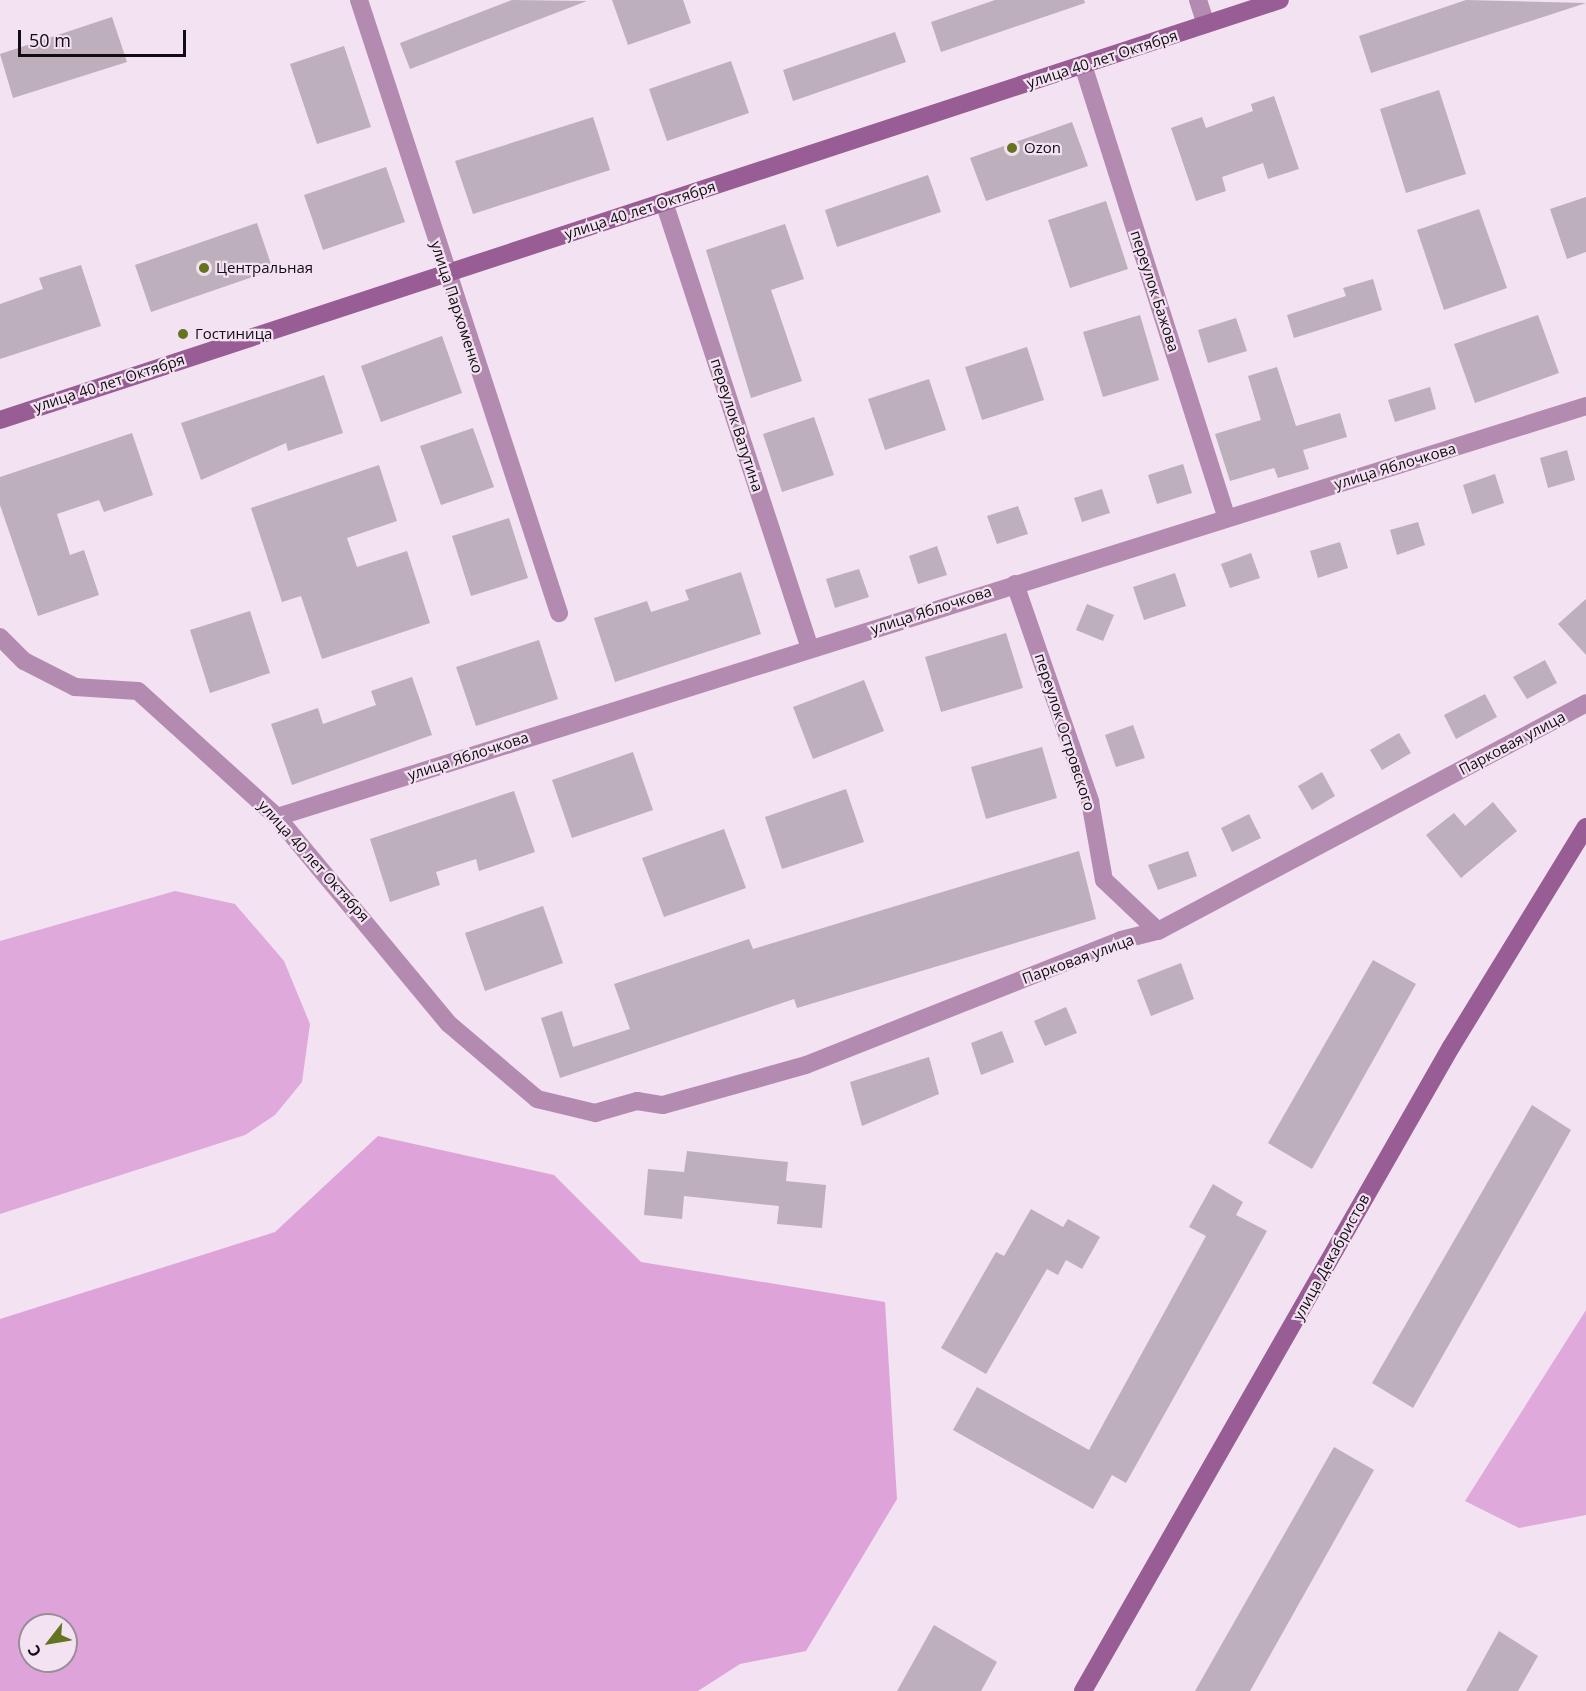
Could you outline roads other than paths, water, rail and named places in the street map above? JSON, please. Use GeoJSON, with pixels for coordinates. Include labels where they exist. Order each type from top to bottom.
{"type":"FeatureCollection","features":[{"type":"Feature","properties":{"kind":"street","name":"улица Пархоменко"},"geometry":{"type":"LineString","coordinates":[[359,0],[445,273],[559,613]]}},
{"type":"Feature","properties":{"kind":"street"},"geometry":{"type":"LineString","coordinates":[[1198,0],[1206,24]]}},
{"type":"Feature","properties":{"kind":"street","name":"улица 40 лет Октября"},"geometry":{"type":"LineString","coordinates":[[0,420],[1280,0]]}},
{"type":"Feature","properties":{"kind":"street","name":"переулок Бажова"},"geometry":{"type":"LineString","coordinates":[[1083,65],[1226,517]]}},
{"type":"Feature","properties":{"kind":"street","name":"переулок Ватутина"},"geometry":{"type":"LineString","coordinates":[[664,202],[810,648]]}},
{"type":"Feature","properties":{"kind":"street","name":"улица Яблочкова"},"geometry":{"type":"LineString","coordinates":[[277,817],[1226,517],[1586,406]]}},
{"type":"Feature","properties":{"kind":"street","name":"переулок Островского"},"geometry":{"type":"LineString","coordinates":[[1016,584],[1090,801],[1104,880],[1158,932]]}},
{"type":"Feature","properties":{"kind":"street","name":"улица 40 лет Октября"},"geometry":{"type":"LineString","coordinates":[[0,637],[24,661],[75,687],[138,691],[277,817],[449,1024],[537,1099]]}},
{"type":"Feature","properties":{"kind":"street","name":"Парковая улица"},"geometry":{"type":"LineString","coordinates":[[537,1099],[595,1113],[637,1101],[663,1105],[806,1065],[1120,940],[1158,932],[1586,703]]}},
{"type":"Feature","properties":{"kind":"street","name":"улица Декабристов"},"geometry":{"type":"LineString","coordinates":[[1083,1691],[1451,1047],[1586,827]]}},
{"type":"Feature","properties":{"kind":"place","name":"Ozon"},"geometry":{"type":"Point","coordinates":[1012,148]}},
{"type":"Feature","properties":{"kind":"place","name":"Центральная"},"geometry":{"type":"Point","coordinates":[204,268]}},
{"type":"Feature","properties":{"kind":"place","name":"Гостиница"},"geometry":{"type":"Point","coordinates":[183,334]}}]}
